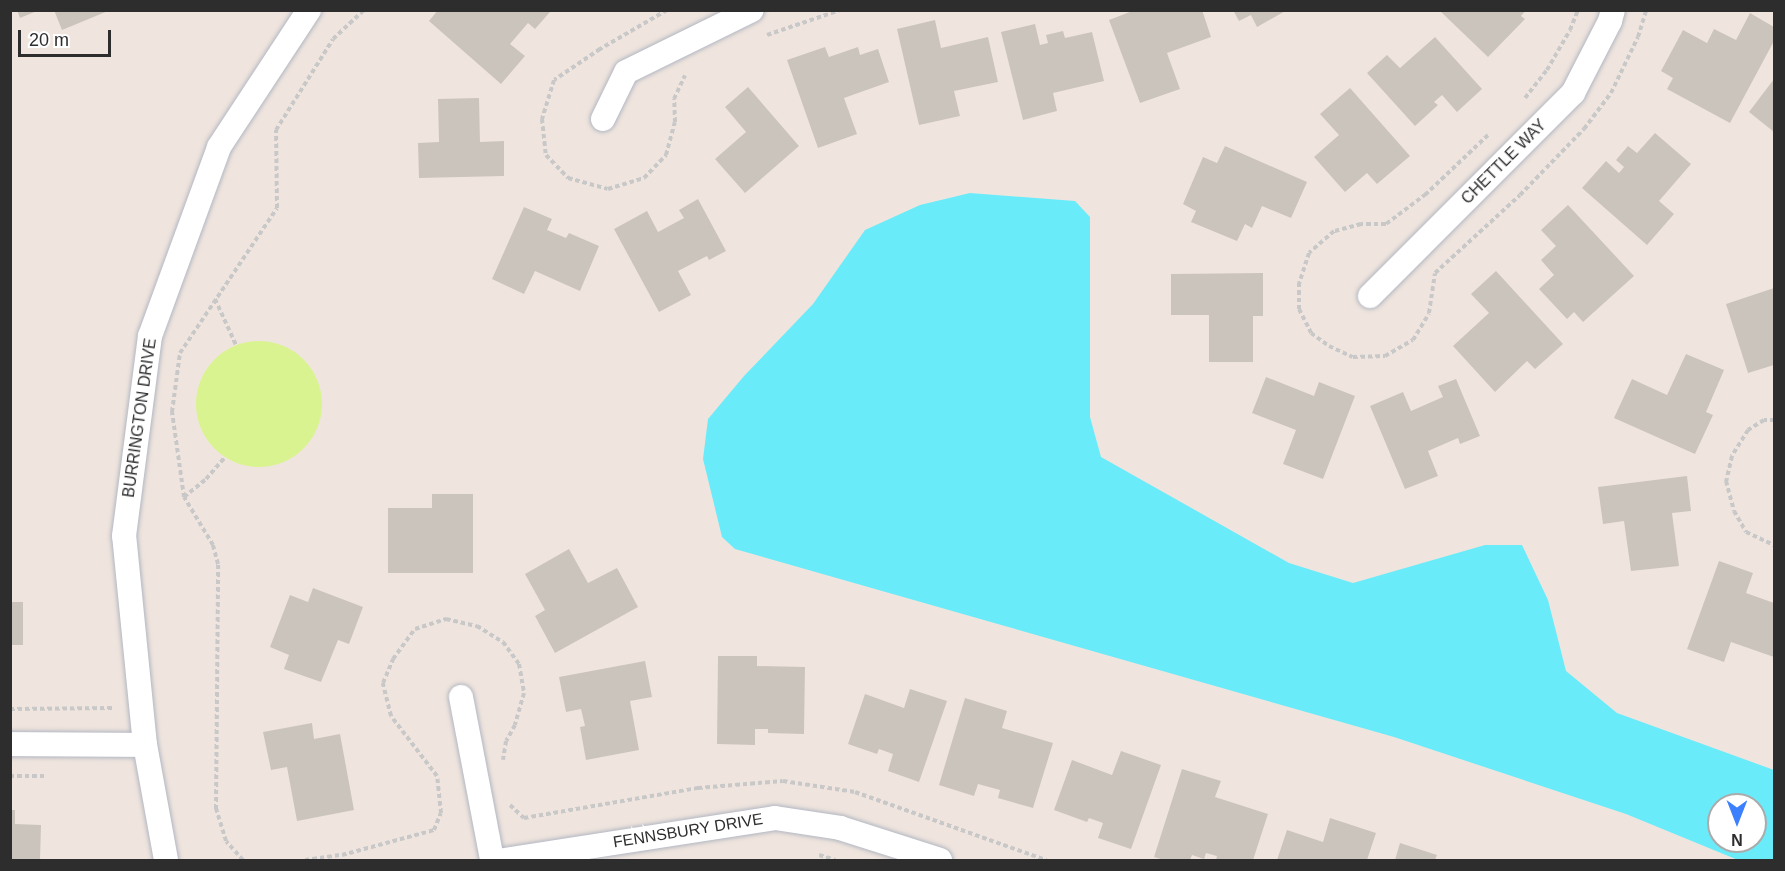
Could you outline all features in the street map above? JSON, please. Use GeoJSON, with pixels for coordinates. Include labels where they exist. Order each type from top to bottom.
{"type":"FeatureCollection","features":[{"type":"Feature","properties":{"kind":"street","name":"BURRINGTON DRIVE"},"geometry":{"type":"LineString","coordinates":[[166,861],[145,745],[124,536],[150,336],[219,147],[309,10]]}},
{"type":"Feature","properties":{"kind":"street"},"geometry":{"type":"LineString","coordinates":[[603,119],[626,72],[752,10]]}},
{"type":"Feature","properties":{"kind":"street","name":"CHETTLE WAY"},"geometry":{"type":"LineString","coordinates":[[1370,296],[1572,93],[1610,21],[1613,10]]}},
{"type":"Feature","properties":{"kind":"street"},"geometry":{"type":"LineString","coordinates":[[461,697],[492,861]]}},
{"type":"Feature","properties":{"kind":"street"},"geometry":{"type":"LineString","coordinates":[[10,744],[145,745]]}},
{"type":"Feature","properties":{"kind":"street","name":"FENNSBURY DRIVE"},"geometry":{"type":"LineString","coordinates":[[504,861],[775,818],[840,828],[940,861]]}},
{"type":"Feature","properties":{"kind":"path"},"geometry":{"type":"LineString","coordinates":[[243,861],[226,841],[216,809],[218,564],[213,545],[184,497],[172,412],[180,353],[277,208],[276,130],[333,39],[364,10]]}},
{"type":"Feature","properties":{"kind":"path"},"geometry":{"type":"LineString","coordinates":[[215,298],[236,345]]}},
{"type":"Feature","properties":{"kind":"path"},"geometry":{"type":"LineString","coordinates":[[1774,420],[1764,420],[1748,430],[1732,456],[1726,482],[1734,511],[1746,532],[1774,545]]}},
{"type":"Feature","properties":{"kind":"path"},"geometry":{"type":"LineString","coordinates":[[184,497],[206,479],[225,457]]}},
{"type":"Feature","properties":{"kind":"path"},"geometry":{"type":"LineString","coordinates":[[305,861],[342,855],[434,830],[441,813],[437,776],[391,716],[383,683],[393,659],[415,629],[446,619],[477,626],[503,642],[519,664],[524,693],[515,725],[506,741],[502,768]]}},
{"type":"Feature","properties":{"kind":"path"},"geometry":{"type":"LineString","coordinates":[[10,709],[141,708]]}},
{"type":"Feature","properties":{"kind":"path"},"geometry":{"type":"LineString","coordinates":[[10,776],[45,776]]}},
{"type":"Feature","properties":{"kind":"path"},"geometry":{"type":"LineString","coordinates":[[507,796],[510,805],[524,818],[698,788],[783,781],[855,792],[1046,861]]}},
{"type":"Feature","properties":{"kind":"path"},"geometry":{"type":"LineString","coordinates":[[817,855],[835,861]]}},
{"type":"Feature","properties":{"kind":"green space"},"geometry":{"type":"Polygon","coordinates":[[[259,341],[283,345],[304,359],[318,380],[322,404],[318,428],[304,449],[283,463],[259,467],[235,463],[214,449],[200,428],[196,404],[200,380],[214,359],[235,345],[259,341]]]}},
{"type":"Feature","properties":{"kind":"water"},"geometry":{"type":"Polygon","coordinates":[[[970,193],[1075,201],[1090,217],[1090,417],[1101,457],[1289,563],[1353,583],[1485,545],[1522,545],[1548,600],[1566,671],[1617,713],[1774,770],[1774,860],[1738,860],[1721,853],[1767,853],[1767,793],[1707,793],[1707,847],[1626,814],[1394,737],[735,549],[722,537],[703,459],[708,419],[744,376],[813,304],[865,230],[920,205],[970,193]]]}},
{"type":"Feature","properties":{"kind":"building"},"geometry":{"type":"Polygon","coordinates":[[[17,10],[37,10],[37,11],[20,18],[17,10]]]}},
{"type":"Feature","properties":{"kind":"building"},"geometry":{"type":"Polygon","coordinates":[[[54,10],[108,10],[108,11],[62,30],[54,10]]]}},
{"type":"Feature","properties":{"kind":"building"},"geometry":{"type":"Polygon","coordinates":[[[438,10],[549,10],[550,12],[535,29],[528,23],[510,44],[525,56],[501,84],[429,21],[438,10]]]}},
{"type":"Feature","properties":{"kind":"building"},"geometry":{"type":"Polygon","coordinates":[[[1135,10],[1202,10],[1211,37],[1167,53],[1180,89],[1140,103],[1109,20],[1135,10]]]}},
{"type":"Feature","properties":{"kind":"building"},"geometry":{"type":"Polygon","coordinates":[[[1233,10],[1287,10],[1257,27],[1251,15],[1239,21],[1233,10]]]}},
{"type":"Feature","properties":{"kind":"building"},"geometry":{"type":"Polygon","coordinates":[[[1439,10],[1526,10],[1521,16],[1525,19],[1488,57],[1439,10]]]}},
{"type":"Feature","properties":{"kind":"building"},"geometry":{"type":"Polygon","coordinates":[[[1750,13],[1774,27],[1774,41],[1730,123],[1667,89],[1673,78],[1661,71],[1683,30],[1707,43],[1714,29],[1736,40],[1750,13]]]}},
{"type":"Feature","properties":{"kind":"building"},"geometry":{"type":"Polygon","coordinates":[[[935,20],[941,48],[988,37],[998,82],[954,91],[960,116],[919,125],[897,29],[935,20]]]}},
{"type":"Feature","properties":{"kind":"building"},"geometry":{"type":"Polygon","coordinates":[[[1035,24],[1040,45],[1048,43],[1046,35],[1063,31],[1065,38],[1092,32],[1104,81],[1053,93],[1057,111],[1023,120],[1001,32],[1035,24]]]}},
{"type":"Feature","properties":{"kind":"building"},"geometry":{"type":"Polygon","coordinates":[[[1435,37],[1482,89],[1457,112],[1442,95],[1434,102],[1438,105],[1415,126],[1367,73],[1387,55],[1400,68],[1435,37]]]}},
{"type":"Feature","properties":{"kind":"building"},"geometry":{"type":"Polygon","coordinates":[[[825,47],[829,57],[858,47],[860,55],[878,49],[889,82],[844,98],[857,134],[818,148],[787,60],[825,47]]]}},
{"type":"Feature","properties":{"kind":"building"},"geometry":{"type":"Polygon","coordinates":[[[1774,79],[1774,132],[1749,112],[1774,79]]]}},
{"type":"Feature","properties":{"kind":"building"},"geometry":{"type":"Polygon","coordinates":[[[748,87],[799,146],[745,193],[715,159],[746,132],[725,107],[748,87]]]}},
{"type":"Feature","properties":{"kind":"building"},"geometry":{"type":"Polygon","coordinates":[[[1350,88],[1410,156],[1377,184],[1367,173],[1345,192],[1314,157],[1339,135],[1320,114],[1350,88]]]}},
{"type":"Feature","properties":{"kind":"building"},"geometry":{"type":"Polygon","coordinates":[[[479,98],[480,142],[504,141],[504,176],[419,178],[418,143],[439,142],[438,99],[479,98]]]}},
{"type":"Feature","properties":{"kind":"building"},"geometry":{"type":"Polygon","coordinates":[[[1655,133],[1691,164],[1659,201],[1674,214],[1647,245],[1582,188],[1606,161],[1619,173],[1624,167],[1616,160],[1628,146],[1637,153],[1655,133]]]}},
{"type":"Feature","properties":{"kind":"building"},"geometry":{"type":"Polygon","coordinates":[[[1225,146],[1307,182],[1291,218],[1262,206],[1252,228],[1245,224],[1237,241],[1191,222],[1196,211],[1183,204],[1203,157],[1217,163],[1225,146]]]}},
{"type":"Feature","properties":{"kind":"building"},"geometry":{"type":"Polygon","coordinates":[[[698,199],[726,251],[709,260],[707,256],[678,271],[691,295],[659,312],[614,229],[647,211],[658,232],[684,218],[679,210],[698,199]]]}},
{"type":"Feature","properties":{"kind":"building"},"geometry":{"type":"Polygon","coordinates":[[[1568,205],[1634,276],[1583,322],[1574,312],[1567,319],[1539,289],[1554,275],[1541,260],[1556,246],[1541,230],[1568,205]]]}},
{"type":"Feature","properties":{"kind":"building"},"geometry":{"type":"Polygon","coordinates":[[[524,207],[552,219],[547,230],[566,238],[569,233],[599,246],[580,291],[535,271],[524,294],[492,279],[524,207]]]}},
{"type":"Feature","properties":{"kind":"building"},"geometry":{"type":"Polygon","coordinates":[[[1496,271],[1563,344],[1535,369],[1527,361],[1495,392],[1453,346],[1489,313],[1471,294],[1496,271]]]}},
{"type":"Feature","properties":{"kind":"building"},"geometry":{"type":"Polygon","coordinates":[[[1263,273],[1263,316],[1253,316],[1253,362],[1209,362],[1209,315],[1171,315],[1171,274],[1263,273]]]}},
{"type":"Feature","properties":{"kind":"building"},"geometry":{"type":"Polygon","coordinates":[[[1774,288],[1774,365],[1748,373],[1726,304],[1774,288]]]}},
{"type":"Feature","properties":{"kind":"building"},"geometry":{"type":"Polygon","coordinates":[[[1686,354],[1724,370],[1706,412],[1713,415],[1695,454],[1614,418],[1632,379],[1667,395],[1686,354]]]}},
{"type":"Feature","properties":{"kind":"building"},"geometry":{"type":"Polygon","coordinates":[[[1266,377],[1314,396],[1319,382],[1355,396],[1323,479],[1283,464],[1296,430],[1252,413],[1266,377]]]}},
{"type":"Feature","properties":{"kind":"building"},"geometry":{"type":"Polygon","coordinates":[[[1456,379],[1480,436],[1460,444],[1458,438],[1428,451],[1438,476],[1405,489],[1370,406],[1403,392],[1411,411],[1443,397],[1438,386],[1456,379]]]}},
{"type":"Feature","properties":{"kind":"building"},"geometry":{"type":"Polygon","coordinates":[[[1687,476],[1691,511],[1672,513],[1679,566],[1631,571],[1624,521],[1603,524],[1598,487],[1687,476]]]}},
{"type":"Feature","properties":{"kind":"building"},"geometry":{"type":"Polygon","coordinates":[[[432,494],[473,494],[473,573],[388,573],[388,508],[432,508],[432,494]]]}},
{"type":"Feature","properties":{"kind":"building"},"geometry":{"type":"Polygon","coordinates":[[[569,549],[588,583],[617,568],[638,607],[555,653],[535,616],[545,610],[525,574],[569,549]]]}},
{"type":"Feature","properties":{"kind":"building"},"geometry":{"type":"Polygon","coordinates":[[[1719,561],[1753,573],[1746,593],[1774,603],[1774,657],[1731,642],[1724,662],[1687,649],[1719,561]]]}},
{"type":"Feature","properties":{"kind":"building"},"geometry":{"type":"Polygon","coordinates":[[[313,588],[363,607],[349,644],[338,640],[321,682],[284,669],[289,655],[270,647],[290,595],[308,602],[313,588]]]}},
{"type":"Feature","properties":{"kind":"building"},"geometry":{"type":"Polygon","coordinates":[[[10,602],[23,602],[23,645],[10,645],[10,602]]]}},
{"type":"Feature","properties":{"kind":"building"},"geometry":{"type":"Polygon","coordinates":[[[718,656],[757,656],[757,666],[805,667],[804,734],[768,733],[768,729],[755,729],[755,745],[717,744],[718,656]]]}},
{"type":"Feature","properties":{"kind":"building"},"geometry":{"type":"Polygon","coordinates":[[[645,661],[652,697],[630,701],[639,750],[586,760],[580,727],[585,726],[581,709],[566,712],[559,677],[645,661]]]}},
{"type":"Feature","properties":{"kind":"building"},"geometry":{"type":"Polygon","coordinates":[[[910,689],[947,701],[919,782],[888,771],[893,754],[879,749],[877,754],[848,744],[865,694],[904,708],[910,689]]]}},
{"type":"Feature","properties":{"kind":"building"},"geometry":{"type":"Polygon","coordinates":[[[965,698],[1007,711],[1002,728],[1053,743],[1033,808],[998,798],[1000,790],[978,784],[974,796],[939,785],[965,698]]]}},
{"type":"Feature","properties":{"kind":"building"},"geometry":{"type":"Polygon","coordinates":[[[312,723],[314,739],[340,734],[354,810],[297,821],[287,767],[271,770],[263,732],[312,723]]]}},
{"type":"Feature","properties":{"kind":"building"},"geometry":{"type":"Polygon","coordinates":[[[1121,751],[1161,765],[1131,849],[1098,838],[1103,823],[1089,818],[1087,822],[1054,810],[1072,760],[1112,775],[1121,751]]]}},
{"type":"Feature","properties":{"kind":"building"},"geometry":{"type":"Polygon","coordinates":[[[1182,769],[1221,781],[1215,797],[1268,814],[1253,860],[1216,860],[1217,856],[1206,853],[1204,859],[1192,855],[1190,860],[1164,860],[1154,857],[1182,769]]]}},
{"type":"Feature","properties":{"kind":"building"},"geometry":{"type":"Polygon","coordinates":[[[10,810],[15,810],[15,824],[41,825],[40,860],[10,860],[10,810]]]}},
{"type":"Feature","properties":{"kind":"building"},"geometry":{"type":"Polygon","coordinates":[[[1330,818],[1376,833],[1367,860],[1277,860],[1287,830],[1323,842],[1330,818]]]}},
{"type":"Feature","properties":{"kind":"building"},"geometry":{"type":"Polygon","coordinates":[[[1400,843],[1437,855],[1435,860],[1395,860],[1400,843]]]}}]}
